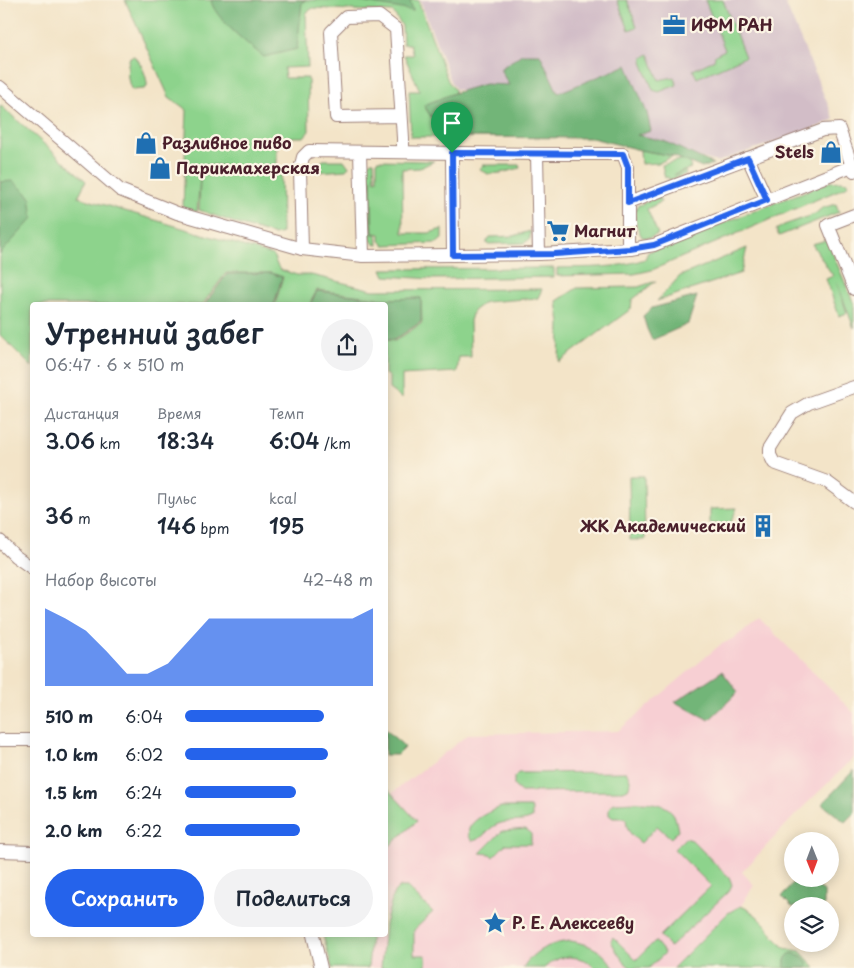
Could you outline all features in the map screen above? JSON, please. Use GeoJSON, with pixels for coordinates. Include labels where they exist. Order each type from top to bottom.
{"type":"FeatureCollection","features":[{"type":"Feature","properties":{"kind":"street"},"geometry":{"type":"LineString","coordinates":[[401,116],[336,117],[331,32],[346,17],[379,16],[396,29],[401,116],[403,152]]}},
{"type":"Feature","properties":{"kind":"street"},"geometry":{"type":"LineString","coordinates":[[0,87],[120,190],[177,213],[302,249],[364,256],[539,254],[630,249],[654,245],[853,168],[840,129],[823,130],[628,203]]}},
{"type":"Feature","properties":{"kind":"street"},"geometry":{"type":"LineString","coordinates":[[302,249],[300,169],[303,157],[309,151],[623,154],[628,167],[628,242],[630,249]]}},
{"type":"Feature","properties":{"kind":"street"},"geometry":{"type":"LineString","coordinates":[[360,152],[364,256]]}},
{"type":"Feature","properties":{"kind":"street"},"geometry":{"type":"LineString","coordinates":[[452,153],[453,255]]}},
{"type":"Feature","properties":{"kind":"street"},"geometry":{"type":"LineString","coordinates":[[537,154],[539,254]]}},
{"type":"Feature","properties":{"kind":"street"},"geometry":{"type":"LineString","coordinates":[[748,158],[767,200]]}},
{"type":"Feature","properties":{"kind":"street"},"geometry":{"type":"LineString","coordinates":[[854,215],[828,225],[854,289]]}},
{"type":"Feature","properties":{"kind":"street"},"geometry":{"type":"LineString","coordinates":[[854,387],[809,403],[792,413],[770,448],[770,455],[774,463],[827,482],[854,502]]}},
{"type":"Feature","properties":{"kind":"street"},"geometry":{"type":"LineString","coordinates":[[0,541],[15,556],[30,567]]}},
{"type":"Feature","properties":{"kind":"street"},"geometry":{"type":"LineString","coordinates":[[0,740],[30,740]]}},
{"type":"Feature","properties":{"kind":"street"},"geometry":{"type":"LineString","coordinates":[[0,851],[30,852]]}},
{"type":"Feature","properties":{"kind":"street"},"geometry":{"type":"LineString","coordinates":[[313,937],[321,968]]}},
{"type":"Feature","properties":{"kind":"shaded area","name":"ИФМ РАН"},"geometry":{"type":"Polygon","coordinates":[[[420,0],[784,0],[834,119],[820,126],[717,162],[456,89],[452,84],[420,0]]]}},
{"type":"Feature","properties":{"kind":"shaded area"},"geometry":{"type":"Polygon","coordinates":[[[759,618],[854,713],[854,758],[799,811],[742,872],[754,885],[741,906],[757,916],[766,925],[784,947],[784,952],[801,952],[816,968],[332,968],[324,937],[388,937],[388,789],[392,793],[469,734],[618,731],[720,645],[736,637],[759,618]]]}},
{"type":"Feature","properties":{"kind":"green space"},"geometry":{"type":"Polygon","coordinates":[[[125,0],[418,0],[448,81],[455,90],[454,93],[424,106],[433,120],[451,137],[411,137],[409,91],[420,91],[404,55],[413,55],[410,44],[403,44],[402,26],[393,12],[313,8],[306,13],[308,67],[284,68],[285,78],[308,78],[309,131],[304,137],[285,137],[277,141],[277,166],[201,165],[281,169],[282,233],[275,235],[199,210],[200,178],[197,212],[183,207],[187,110],[169,97],[125,0]]]}},
{"type":"Feature","properties":{"kind":"green space"},"geometry":{"type":"Polygon","coordinates":[[[211,0],[306,0],[302,2],[297,49],[264,57],[225,23],[213,7],[211,0]]]}},
{"type":"Feature","properties":{"kind":"green space"},"geometry":{"type":"Polygon","coordinates":[[[350,0],[410,0],[413,11],[350,0]]]}},
{"type":"Feature","properties":{"kind":"green space"},"geometry":{"type":"Polygon","coordinates":[[[617,0],[627,0],[637,27],[629,30],[617,0]]]}},
{"type":"Feature","properties":{"kind":"green space"},"geometry":{"type":"Polygon","coordinates":[[[705,0],[723,0],[745,57],[697,78],[693,70],[714,60],[715,55],[725,50],[705,0]]]}},
{"type":"Feature","properties":{"kind":"green space"},"geometry":{"type":"Polygon","coordinates":[[[522,54],[540,54],[558,93],[627,65],[647,113],[651,131],[637,135],[664,141],[713,164],[702,168],[673,156],[592,138],[451,137],[433,120],[424,105],[454,93],[485,84],[509,85],[500,69],[522,54]]]}},
{"type":"Feature","properties":{"kind":"green space"},"geometry":{"type":"Polygon","coordinates":[[[649,54],[659,80],[674,77],[677,85],[659,92],[653,90],[642,62],[643,58],[649,54]]]}},
{"type":"Feature","properties":{"kind":"green space"},"geometry":{"type":"Polygon","coordinates":[[[134,56],[145,75],[147,87],[144,89],[132,90],[129,83],[128,65],[130,57],[134,56]]]}},
{"type":"Feature","properties":{"kind":"green space"},"geometry":{"type":"Polygon","coordinates":[[[0,105],[86,181],[78,197],[273,255],[281,270],[373,290],[542,289],[538,298],[485,302],[473,311],[470,321],[471,357],[459,357],[457,372],[402,375],[402,399],[389,389],[388,340],[395,341],[422,323],[421,298],[384,299],[317,290],[311,302],[276,302],[283,277],[271,273],[226,273],[204,302],[30,302],[30,365],[0,335],[0,105]]]}},
{"type":"Feature","properties":{"kind":"green space"},"geometry":{"type":"Polygon","coordinates":[[[640,150],[673,156],[659,163],[641,164],[640,150]]]}},
{"type":"Feature","properties":{"kind":"green space"},"geometry":{"type":"Polygon","coordinates":[[[687,158],[691,168],[674,175],[685,171],[686,174],[669,180],[668,177],[665,178],[662,165],[687,158]]]}},
{"type":"Feature","properties":{"kind":"green space"},"geometry":{"type":"Polygon","coordinates":[[[323,160],[344,160],[349,167],[346,170],[318,172],[317,166],[323,160]]]}},
{"type":"Feature","properties":{"kind":"green space"},"geometry":{"type":"Polygon","coordinates":[[[377,160],[434,161],[420,168],[402,169],[403,233],[429,233],[442,229],[442,239],[437,243],[384,245],[380,241],[380,234],[373,233],[371,179],[372,234],[377,234],[378,245],[372,242],[370,237],[368,164],[374,161],[374,179],[377,180],[377,160]]]}},
{"type":"Feature","properties":{"kind":"green space"},"geometry":{"type":"Polygon","coordinates":[[[483,165],[519,165],[520,168],[488,174],[480,169],[483,165]]]}},
{"type":"Feature","properties":{"kind":"green space"},"geometry":{"type":"Polygon","coordinates":[[[13,181],[30,196],[33,218],[0,254],[0,182],[13,181]]]}},
{"type":"Feature","properties":{"kind":"green space"},"geometry":{"type":"Polygon","coordinates":[[[829,182],[848,182],[846,187],[652,270],[634,274],[557,276],[557,268],[613,266],[645,259],[648,252],[829,182]]]}},
{"type":"Feature","properties":{"kind":"green space"},"geometry":{"type":"Polygon","coordinates":[[[659,197],[661,202],[647,209],[658,234],[649,238],[642,237],[636,222],[637,206],[659,197]]]}},
{"type":"Feature","properties":{"kind":"green space"},"geometry":{"type":"Polygon","coordinates":[[[836,204],[839,212],[779,236],[776,230],[784,225],[815,214],[822,208],[836,204]]]}},
{"type":"Feature","properties":{"kind":"green space"},"geometry":{"type":"Polygon","coordinates":[[[530,231],[530,239],[524,243],[487,244],[490,237],[514,236],[530,231]]]}},
{"type":"Feature","properties":{"kind":"green space"},"geometry":{"type":"Polygon","coordinates":[[[827,240],[854,304],[854,328],[837,283],[847,313],[839,316],[826,279],[833,276],[812,244],[827,240]]]}},
{"type":"Feature","properties":{"kind":"green space"},"geometry":{"type":"Polygon","coordinates":[[[747,248],[741,273],[657,301],[680,276],[747,248]]]}},
{"type":"Feature","properties":{"kind":"green space"},"geometry":{"type":"Polygon","coordinates":[[[554,268],[554,277],[433,279],[385,276],[382,269],[554,268]]]}},
{"type":"Feature","properties":{"kind":"green space"},"geometry":{"type":"Polygon","coordinates":[[[271,273],[282,277],[275,302],[206,302],[227,274],[271,273]]]}},
{"type":"Feature","properties":{"kind":"green space"},"geometry":{"type":"Polygon","coordinates":[[[656,281],[632,300],[631,309],[559,362],[560,323],[557,301],[577,288],[638,287],[656,281]]]}},
{"type":"Feature","properties":{"kind":"green space"},"geometry":{"type":"Polygon","coordinates":[[[317,291],[384,299],[421,298],[421,322],[394,340],[388,339],[388,302],[312,302],[317,291]]]}},
{"type":"Feature","properties":{"kind":"green space"},"geometry":{"type":"Polygon","coordinates":[[[697,296],[688,324],[652,340],[643,316],[652,308],[697,296]]]}},
{"type":"Feature","properties":{"kind":"green space"},"geometry":{"type":"Polygon","coordinates":[[[629,476],[644,476],[645,540],[630,540],[629,476]]]}},
{"type":"Feature","properties":{"kind":"green space"},"geometry":{"type":"Polygon","coordinates":[[[737,508],[730,524],[710,524],[710,509],[737,508]]]}},
{"type":"Feature","properties":{"kind":"green space"},"geometry":{"type":"Polygon","coordinates":[[[722,671],[738,692],[709,720],[675,702],[722,671]]]}},
{"type":"Feature","properties":{"kind":"green space"},"geometry":{"type":"Polygon","coordinates":[[[388,732],[405,747],[397,755],[388,755],[388,732]]]}},
{"type":"Feature","properties":{"kind":"green space"},"geometry":{"type":"Polygon","coordinates":[[[854,770],[854,813],[845,822],[822,804],[854,770]]]}},
{"type":"Feature","properties":{"kind":"green space"},"geometry":{"type":"Polygon","coordinates":[[[626,772],[630,778],[630,783],[628,789],[623,791],[521,792],[514,786],[514,777],[518,773],[626,772]]]}},
{"type":"Feature","properties":{"kind":"green space"},"geometry":{"type":"Polygon","coordinates":[[[388,789],[417,821],[388,847],[388,789]]]}},
{"type":"Feature","properties":{"kind":"green space"},"geometry":{"type":"Polygon","coordinates":[[[646,802],[663,806],[674,815],[678,831],[671,838],[657,826],[641,843],[627,827],[626,818],[613,818],[609,815],[609,808],[613,803],[646,802]]]}},
{"type":"Feature","properties":{"kind":"green space"},"geometry":{"type":"Polygon","coordinates":[[[501,807],[530,807],[532,818],[523,821],[500,823],[472,841],[469,829],[472,824],[483,815],[501,807]]]}},
{"type":"Feature","properties":{"kind":"green space"},"geometry":{"type":"Polygon","coordinates":[[[526,829],[531,834],[531,844],[506,844],[493,857],[490,854],[480,853],[502,831],[526,829]]]}},
{"type":"Feature","properties":{"kind":"green space"},"geometry":{"type":"Polygon","coordinates":[[[685,838],[692,840],[730,879],[732,885],[729,891],[670,947],[660,936],[711,886],[674,849],[685,838]]]}},
{"type":"Feature","properties":{"kind":"green space"},"geometry":{"type":"Polygon","coordinates":[[[399,887],[407,887],[433,912],[414,930],[414,955],[426,955],[426,967],[381,968],[384,937],[388,937],[388,913],[394,892],[399,887]]]}},
{"type":"Feature","properties":{"kind":"green space"},"geometry":{"type":"Polygon","coordinates":[[[789,888],[819,888],[824,891],[824,897],[784,897],[784,899],[782,897],[789,888]]]}},
{"type":"Feature","properties":{"kind":"green space"},"geometry":{"type":"Polygon","coordinates":[[[741,906],[749,910],[766,925],[784,947],[784,952],[801,952],[816,968],[673,968],[728,913],[741,906]]]}},
{"type":"Feature","properties":{"kind":"green space"},"geometry":{"type":"Polygon","coordinates":[[[324,937],[371,937],[368,968],[332,968],[324,937]]]}},
{"type":"Feature","properties":{"kind":"green space"},"geometry":{"type":"Polygon","coordinates":[[[613,937],[636,960],[655,941],[665,953],[649,968],[632,968],[626,964],[617,952],[611,941],[613,937]]]}},
{"type":"Feature","properties":{"kind":"green space"},"geometry":{"type":"Polygon","coordinates":[[[571,941],[596,949],[614,968],[595,968],[587,961],[569,957],[560,958],[544,968],[523,968],[537,952],[556,944],[571,941]]]}},
{"type":"Feature","properties":{"kind":"green space"},"geometry":{"type":"Polygon","coordinates":[[[792,953],[799,955],[807,962],[807,968],[785,968],[786,959],[792,953]]]}},
{"type":"Feature","properties":{"kind":"place","name":"ИФМ РАН"},"geometry":{"type":"Point","coordinates":[674,25]}},
{"type":"Feature","properties":{"kind":"place","name":"Разливное пиво"},"geometry":{"type":"Point","coordinates":[146,143]}},
{"type":"Feature","properties":{"kind":"place","name":"Stels"},"geometry":{"type":"Point","coordinates":[831,152]}},
{"type":"Feature","properties":{"kind":"place","name":"Парикмахерская"},"geometry":{"type":"Point","coordinates":[160,168]}},
{"type":"Feature","properties":{"kind":"place","name":"Магнит"},"geometry":{"type":"Point","coordinates":[558,231]}},
{"type":"Feature","properties":{"kind":"place","name":"ЖК Академический"},"geometry":{"type":"Point","coordinates":[763,526]}},
{"type":"Feature","properties":{"kind":"place","name":"Р. Е. Алексееву"},"geometry":{"type":"Point","coordinates":[495,923]}},
{"type":"Feature","properties":{"kind":"route"},"geometry":{"type":"LineString","coordinates":[[452,153],[623,154],[628,167],[628,203],[748,158],[767,200],[654,245],[630,249],[555,254],[453,255],[452,153]]}}]}
